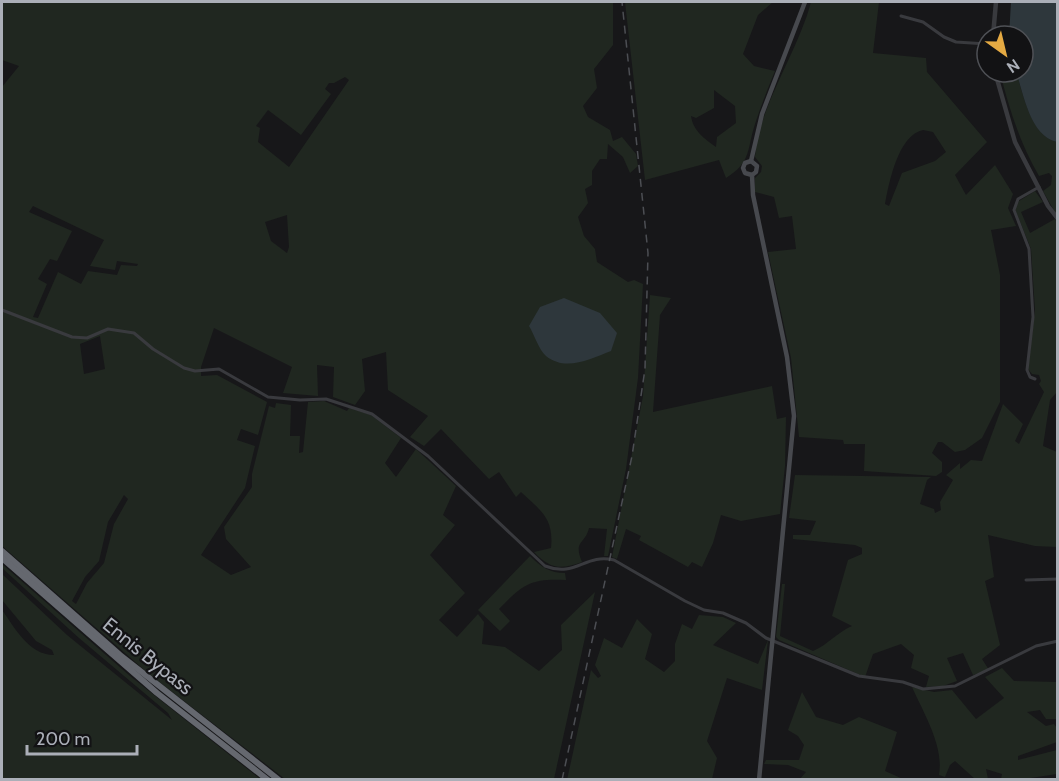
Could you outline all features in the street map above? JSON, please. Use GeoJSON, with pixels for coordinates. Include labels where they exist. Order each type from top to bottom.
{"type":"FeatureCollection","features":[{"type":"Feature","properties":{"kind":"highway","name":"Ennis Bypass"},"geometry":{"type":"LineString","coordinates":[[2,551],[120,655],[279,780]]}},
{"type":"Feature","properties":{"kind":"highway","name":"Ennis Bypass"},"geometry":{"type":"LineString","coordinates":[[2,558],[139,677],[268,780]]}},
{"type":"Feature","properties":{"kind":"main road"},"geometry":{"type":"LineString","coordinates":[[751,161],[762,114],[805,2]]}},
{"type":"Feature","properties":{"kind":"main road"},"geometry":{"type":"LineString","coordinates":[[751,161],[756,163],[758,169],[752,175],[745,173],[743,168],[745,163],[751,161]]}},
{"type":"Feature","properties":{"kind":"main road"},"geometry":{"type":"LineString","coordinates":[[752,175],[757,216],[787,357],[794,416],[759,780]]}},
{"type":"Feature","properties":{"kind":"street"},"geometry":{"type":"LineString","coordinates":[[994,24],[996,2]]}},
{"type":"Feature","properties":{"kind":"street"},"geometry":{"type":"LineString","coordinates":[[901,16],[923,22],[944,37],[956,42],[975,43]]}},
{"type":"Feature","properties":{"kind":"street"},"geometry":{"type":"LineString","coordinates":[[998,84],[1015,142],[1058,219]]}},
{"type":"Feature","properties":{"kind":"street"},"geometry":{"type":"LineString","coordinates":[[1035,379],[1030,377],[1027,370],[1034,317],[1029,249],[1014,210],[1018,199],[1039,187]]}},
{"type":"Feature","properties":{"kind":"street"},"geometry":{"type":"LineString","coordinates":[[2,310],[72,337],[87,338],[108,329],[127,331],[134,333],[153,349],[184,368],[195,371],[219,369],[268,397],[300,400],[326,399],[372,414],[428,456],[545,566],[558,571],[599,559],[614,560],[685,601],[704,610],[723,613],[772,640],[858,676],[935,690],[959,685],[1036,646],[1058,641]]}},
{"type":"Feature","properties":{"kind":"street"},"geometry":{"type":"LineString","coordinates":[[1026,580],[1058,579]]}},
{"type":"Feature","properties":{"kind":"shaded area"},"geometry":{"type":"Polygon","coordinates":[[[2,2],[613,2],[613,45],[594,69],[597,88],[583,106],[588,117],[610,130],[613,141],[622,137],[636,154],[638,166],[630,173],[623,157],[608,144],[607,159],[600,159],[592,171],[592,185],[585,189],[588,203],[578,217],[584,236],[595,249],[597,262],[628,282],[634,280],[643,284],[638,378],[626,469],[608,556],[604,556],[607,529],[589,528],[579,546],[582,562],[562,567],[551,565],[540,558],[534,552],[551,548],[551,538],[548,522],[535,505],[521,492],[516,497],[499,472],[489,479],[441,429],[424,446],[410,437],[428,416],[388,390],[386,352],[362,359],[365,391],[355,405],[333,397],[334,367],[317,365],[318,396],[283,393],[292,367],[214,328],[201,367],[201,376],[217,375],[267,402],[258,435],[241,429],[237,440],[255,446],[245,488],[201,555],[231,575],[251,567],[226,539],[224,527],[252,487],[252,474],[269,406],[275,408],[276,403],[291,405],[290,436],[300,436],[299,453],[303,452],[308,402],[324,401],[347,411],[349,408],[371,415],[401,438],[385,463],[396,477],[416,449],[456,486],[443,515],[455,525],[430,555],[465,593],[439,620],[457,637],[478,614],[484,622],[482,644],[505,647],[539,671],[562,650],[561,625],[595,592],[554,779],[285,779],[149,674],[2,546],[2,87],[19,66],[2,60],[2,2]],[[345,77],[329,83],[325,89],[331,94],[301,135],[268,110],[256,126],[260,128],[258,142],[289,167],[349,80],[345,77]],[[33,206],[29,212],[72,231],[57,261],[50,259],[38,279],[47,284],[33,317],[38,318],[58,272],[81,284],[88,271],[117,275],[121,265],[137,266],[138,264],[117,261],[115,270],[90,266],[104,240],[33,206]],[[287,215],[265,222],[271,241],[287,253],[289,247],[287,215]],[[100,336],[80,344],[84,374],[105,369],[100,336]],[[124,495],[108,522],[99,561],[85,577],[72,601],[76,604],[87,583],[104,563],[114,524],[128,499],[124,495]]]}},
{"type":"Feature","properties":{"kind":"shaded area"},"geometry":{"type":"Polygon","coordinates":[[[625,2],[773,2],[758,15],[743,54],[754,66],[775,71],[755,124],[747,154],[740,166],[726,178],[719,160],[645,180],[625,2]],[[714,90],[714,108],[696,118],[691,116],[694,126],[716,147],[717,137],[736,123],[735,106],[714,90]]]}},
{"type":"Feature","properties":{"kind":"shaded area"},"geometry":{"type":"Polygon","coordinates":[[[811,2],[879,2],[873,53],[926,58],[927,72],[987,142],[955,175],[966,195],[995,165],[1013,194],[1008,208],[1016,226],[991,230],[1000,275],[1000,402],[982,438],[965,450],[955,452],[942,442],[938,442],[932,453],[942,462],[942,472],[936,476],[864,471],[865,444],[844,444],[843,440],[799,437],[791,358],[768,252],[796,249],[792,216],[779,218],[774,197],[755,192],[755,178],[761,172],[762,166],[755,157],[763,119],[811,2]],[[923,130],[914,134],[901,150],[889,184],[885,204],[889,206],[902,173],[935,161],[946,152],[933,132],[923,130]]]}},
{"type":"Feature","properties":{"kind":"shaded area"},"geometry":{"type":"Polygon","coordinates":[[[1011,2],[1057,2],[1057,142],[1040,132],[1034,123],[1019,84],[1035,84],[1035,24],[1010,24],[1011,2]]]}},
{"type":"Feature","properties":{"kind":"shaded area"},"geometry":{"type":"Polygon","coordinates":[[[1003,84],[1020,84],[1034,123],[1048,138],[1057,142],[1057,216],[1043,191],[1051,185],[1052,176],[1049,173],[1039,176],[1026,151],[1003,84]]]}},
{"type":"Feature","properties":{"kind":"shaded area"},"geometry":{"type":"Polygon","coordinates":[[[1035,191],[1043,202],[1021,212],[1030,233],[1055,219],[1057,222],[1057,392],[1050,400],[1043,446],[1057,452],[1057,547],[1035,546],[988,535],[994,577],[985,581],[1000,645],[982,659],[989,670],[973,675],[963,653],[947,658],[957,681],[943,686],[926,687],[929,676],[911,668],[914,655],[901,644],[873,654],[865,677],[779,640],[776,637],[782,584],[785,584],[780,636],[813,651],[852,626],[832,616],[848,560],[862,554],[862,548],[855,545],[793,539],[793,535],[810,535],[816,521],[789,518],[795,475],[931,477],[927,480],[920,504],[934,509],[935,513],[941,510],[940,502],[953,480],[946,475],[960,463],[960,469],[971,460],[982,461],[1003,404],[1023,424],[1015,441],[1019,444],[1044,392],[1039,384],[1041,381],[1039,375],[1032,374],[1028,369],[1035,310],[1031,249],[1015,209],[1019,201],[1035,191]]]}},
{"type":"Feature","properties":{"kind":"shaded area"},"geometry":{"type":"Polygon","coordinates":[[[650,295],[671,298],[660,315],[653,412],[772,386],[777,419],[786,417],[785,466],[780,514],[741,521],[721,515],[713,543],[702,567],[692,562],[688,567],[639,540],[641,536],[626,529],[617,559],[612,557],[643,396],[650,295]]]}},
{"type":"Feature","properties":{"kind":"shaded area"},"geometry":{"type":"Polygon","coordinates":[[[564,298],[600,313],[617,333],[611,351],[570,364],[554,361],[543,353],[529,326],[540,307],[564,298]]]}},
{"type":"Feature","properties":{"kind":"shaded area"},"geometry":{"type":"Polygon","coordinates":[[[530,556],[546,569],[565,573],[566,580],[544,580],[522,588],[499,609],[510,621],[500,631],[478,610],[530,556]]]}},
{"type":"Feature","properties":{"kind":"shaded area"},"geometry":{"type":"Polygon","coordinates":[[[2,564],[130,676],[260,779],[2,779],[2,610],[30,646],[45,654],[54,655],[52,650],[36,641],[2,600],[2,574],[67,635],[172,720],[168,713],[79,638],[2,568],[2,564]]]}},
{"type":"Feature","properties":{"kind":"shaded area"},"geometry":{"type":"Polygon","coordinates":[[[699,615],[723,617],[736,623],[713,645],[758,664],[768,640],[762,690],[727,678],[707,741],[717,758],[712,779],[567,780],[591,670],[598,678],[601,676],[595,665],[604,638],[622,648],[637,619],[652,634],[645,659],[664,672],[675,661],[675,644],[682,624],[692,629],[699,615]]]}},
{"type":"Feature","properties":{"kind":"shaded area"},"geometry":{"type":"Polygon","coordinates":[[[1002,668],[1014,681],[1057,682],[1057,719],[1046,719],[1040,710],[1027,712],[1046,726],[1054,724],[1057,728],[1057,742],[1018,756],[1018,760],[1057,750],[1057,774],[1024,779],[1001,779],[1002,774],[986,769],[988,779],[975,779],[955,761],[950,765],[945,777],[939,775],[939,753],[936,742],[912,687],[934,692],[952,690],[976,719],[1004,698],[985,677],[1002,668]]]}},
{"type":"Feature","properties":{"kind":"shaded area"},"geometry":{"type":"Polygon","coordinates":[[[802,692],[816,717],[843,725],[859,717],[897,732],[885,771],[903,779],[800,779],[806,772],[788,765],[764,764],[766,760],[799,760],[804,745],[798,736],[788,730],[802,692]]]}},
{"type":"Feature","properties":{"kind":"railway"},"geometry":{"type":"LineString","coordinates":[[562,780],[632,456],[645,369],[648,253],[622,2]]}}]}
